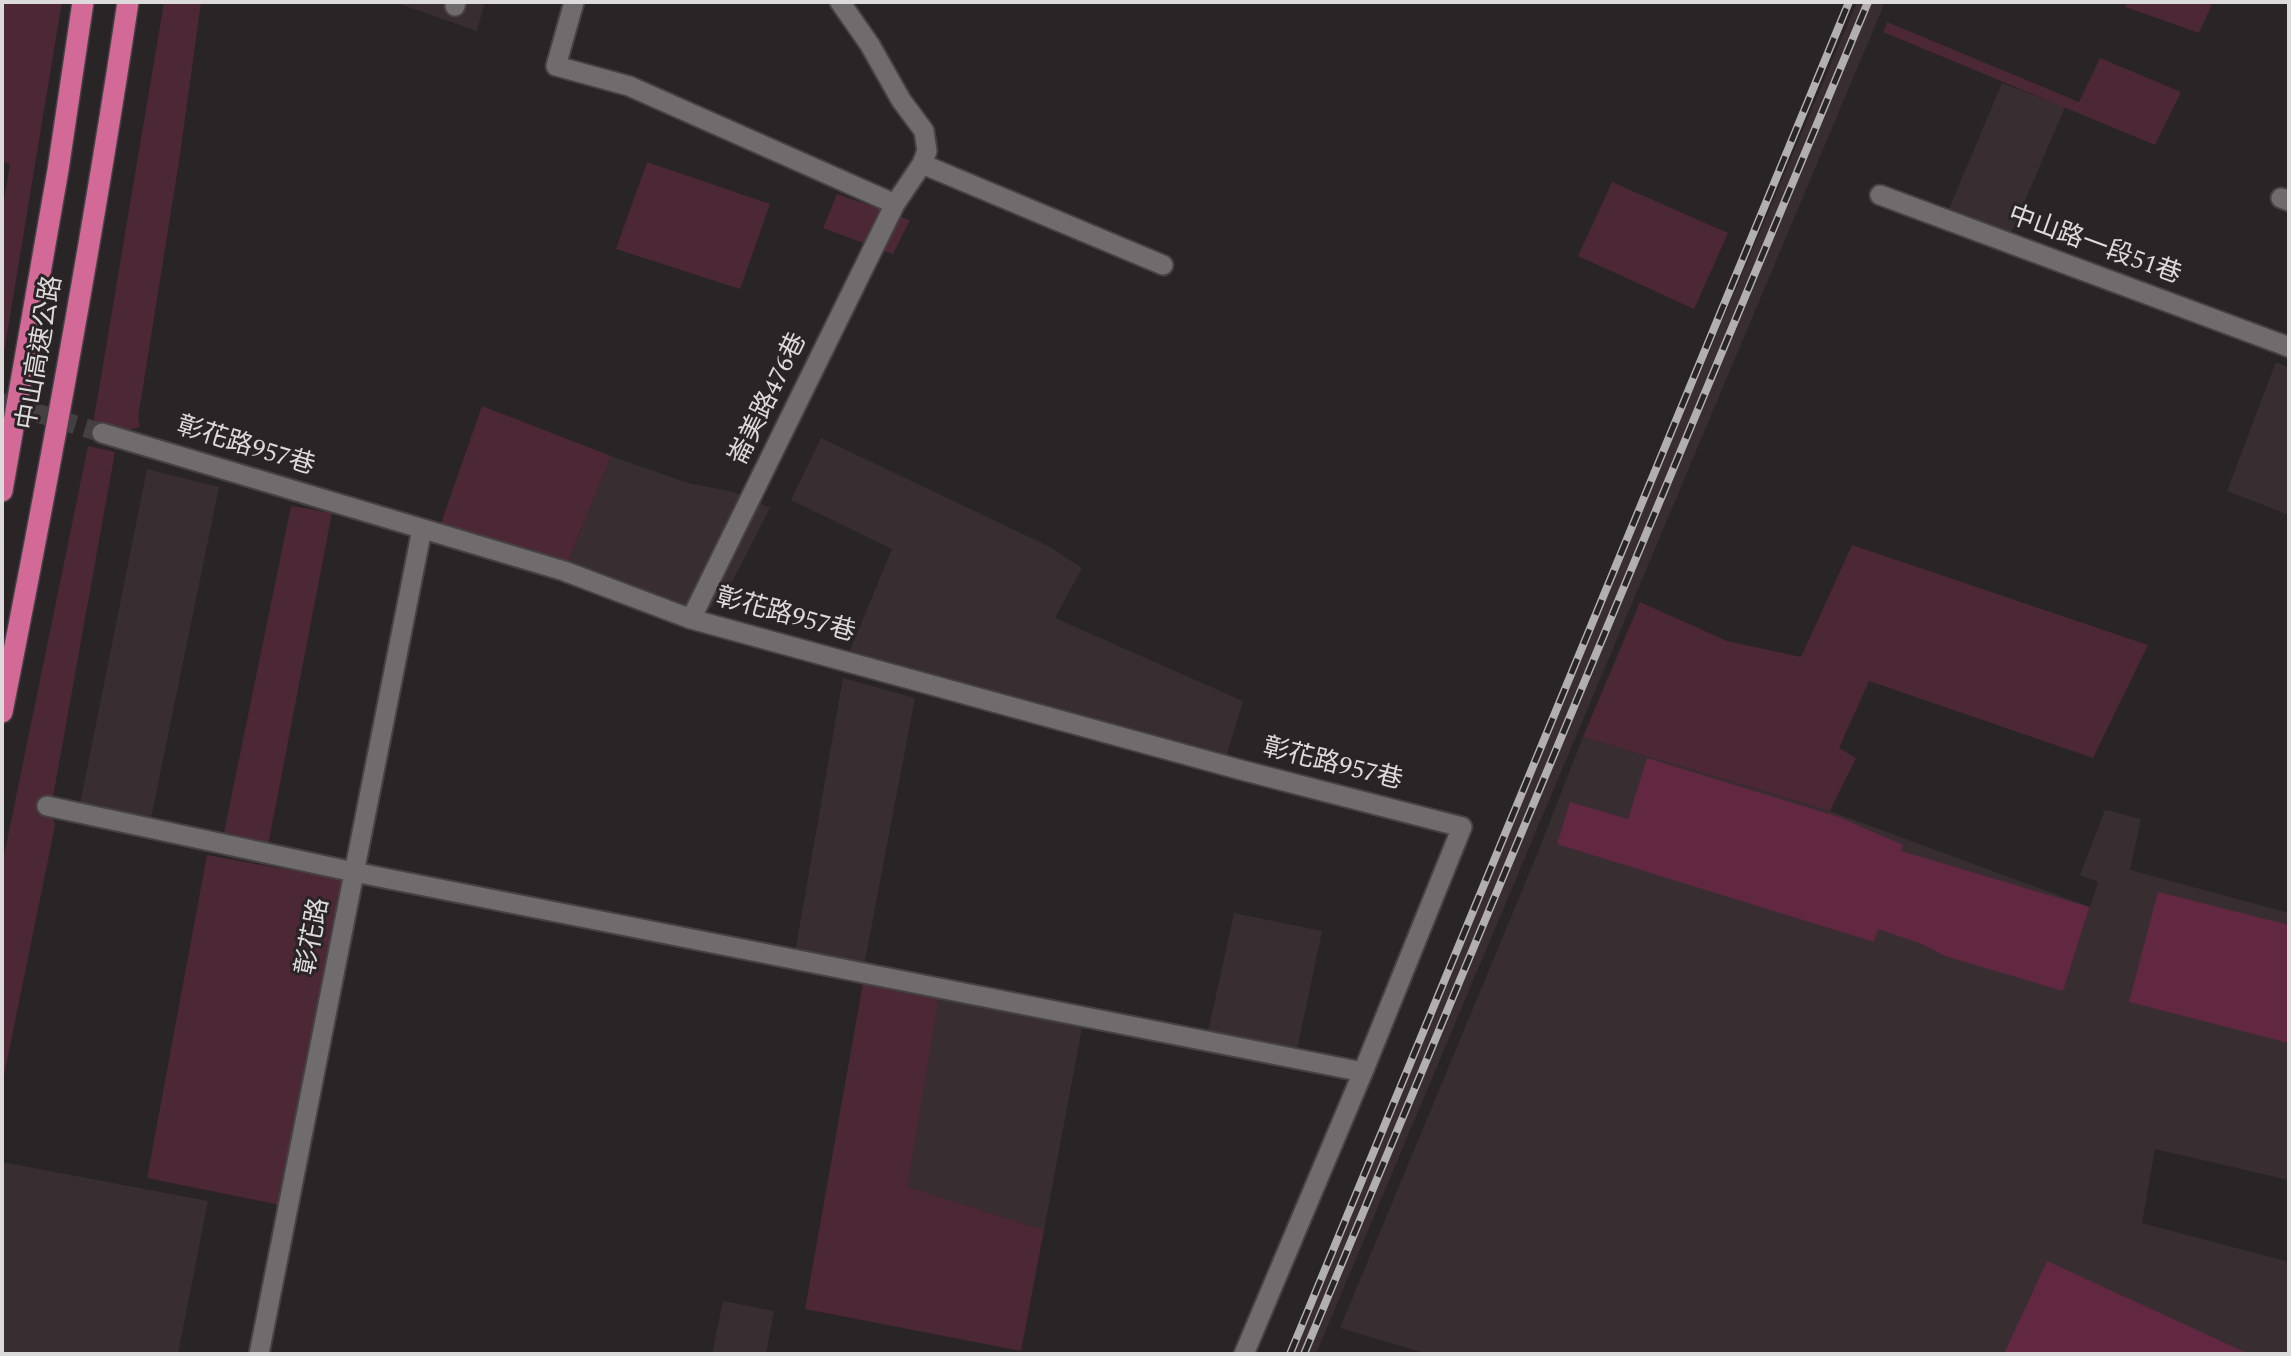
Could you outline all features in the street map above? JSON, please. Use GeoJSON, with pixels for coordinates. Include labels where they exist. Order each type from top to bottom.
{"type":"FeatureCollection","features":[{"type":"Feature","properties":{"kind":"highway","name":"中山高速公路"},"geometry":{"type":"LineString","coordinates":[[2,491],[58,170],[83,2]]}},
{"type":"Feature","properties":{"kind":"highway","name":"中山高速公路"},"geometry":{"type":"LineString","coordinates":[[2,712],[68,373],[128,2]]}},
{"type":"Feature","properties":{"kind":"street"},"geometry":{"type":"LineString","coordinates":[[574,2],[556,66],[629,86],[895,204]]}},
{"type":"Feature","properties":{"kind":"street"},"geometry":{"type":"LineString","coordinates":[[840,2],[870,45],[901,100],[924,131],[927,152],[922,164],[1163,265]]}},
{"type":"Feature","properties":{"kind":"street","name":"崙美路476巷"},"geometry":{"type":"LineString","coordinates":[[691,619],[895,204],[922,164]]}},
{"type":"Feature","properties":{"kind":"street","name":"中山路一段51巷"},"geometry":{"type":"LineString","coordinates":[[1880,195],[2289,348]]}},
{"type":"Feature","properties":{"kind":"street","name":"彰花路957巷"},"geometry":{"type":"LineString","coordinates":[[102,433],[564,571],[691,619],[1245,771],[1462,827],[1363,1072]]}},
{"type":"Feature","properties":{"kind":"street","name":"彰花路"},"geometry":{"type":"LineString","coordinates":[[260,1354],[422,529]]}},
{"type":"Feature","properties":{"kind":"street"},"geometry":{"type":"LineString","coordinates":[[47,806],[354,872],[1363,1072],[1244,1354]]}},
{"type":"Feature","properties":{"kind":"shaded area"},"geometry":{"type":"Polygon","coordinates":[[[2,2],[62,2],[2,364],[2,213],[10,164],[2,161],[2,2]]]}},
{"type":"Feature","properties":{"kind":"shaded area"},"geometry":{"type":"Polygon","coordinates":[[[164,2],[201,2],[180,155],[138,418],[140,427],[124,431],[92,430],[164,2]]]}},
{"type":"Feature","properties":{"kind":"shaded area"},"geometry":{"type":"Polygon","coordinates":[[[394,2],[485,2],[477,31],[394,2]]]}},
{"type":"Feature","properties":{"kind":"shaded area"},"geometry":{"type":"Polygon","coordinates":[[[1857,2],[1885,2],[1316,1354],[1286,1354],[1857,2]]]}},
{"type":"Feature","properties":{"kind":"shaded area"},"geometry":{"type":"Polygon","coordinates":[[[2128,2],[2213,2],[2199,33],[2125,7],[2128,2]]]}},
{"type":"Feature","properties":{"kind":"shaded area"},"geometry":{"type":"Polygon","coordinates":[[[1887,22],[2079,102],[2100,58],[2181,92],[2155,145],[1883,32],[1887,22]]]}},
{"type":"Feature","properties":{"kind":"shaded area"},"geometry":{"type":"Polygon","coordinates":[[[2002,83],[2065,107],[2006,245],[1944,221],[2002,83]]]}},
{"type":"Feature","properties":{"kind":"shaded area"},"geometry":{"type":"Polygon","coordinates":[[[647,162],[770,204],[740,289],[616,249],[647,162]]]}},
{"type":"Feature","properties":{"kind":"shaded area"},"geometry":{"type":"Polygon","coordinates":[[[1612,182],[1728,233],[1694,309],[1578,256],[1612,182]]]}},
{"type":"Feature","properties":{"kind":"shaded area"},"geometry":{"type":"Polygon","coordinates":[[[837,194],[910,220],[893,254],[823,228],[837,194]]]}},
{"type":"Feature","properties":{"kind":"shaded area"},"geometry":{"type":"Polygon","coordinates":[[[2276,362],[2289,368],[2289,515],[2227,491],[2276,362]]]}},
{"type":"Feature","properties":{"kind":"shaded area"},"geometry":{"type":"Polygon","coordinates":[[[482,406],[611,456],[567,564],[441,523],[482,406]]]}},
{"type":"Feature","properties":{"kind":"shaded area"},"geometry":{"type":"Polygon","coordinates":[[[821,438],[1048,546],[1082,568],[1055,618],[1243,701],[1224,763],[846,660],[892,549],[791,500],[821,438]]]}},
{"type":"Feature","properties":{"kind":"shaded area"},"geometry":{"type":"Polygon","coordinates":[[[88,446],[115,452],[51,808],[55,826],[2,1085],[2,865],[88,446]]]}},
{"type":"Feature","properties":{"kind":"shaded area"},"geometry":{"type":"Polygon","coordinates":[[[611,456],[688,483],[734,492],[770,508],[730,586],[704,615],[567,564],[611,456]]]}},
{"type":"Feature","properties":{"kind":"shaded area"},"geometry":{"type":"Polygon","coordinates":[[[147,469],[219,487],[149,828],[78,814],[147,469]]]}},
{"type":"Feature","properties":{"kind":"shaded area"},"geometry":{"type":"Polygon","coordinates":[[[291,506],[332,513],[267,851],[222,842],[291,506]]]}},
{"type":"Feature","properties":{"kind":"shaded area"},"geometry":{"type":"Polygon","coordinates":[[[1852,545],[2148,645],[2093,758],[1869,681],[1839,748],[1856,758],[1830,811],[1583,737],[1640,602],[1727,641],[1801,657],[1852,545]]]}},
{"type":"Feature","properties":{"kind":"shaded area"},"geometry":{"type":"Polygon","coordinates":[[[843,678],[915,698],[863,971],[794,958],[843,678]]]}},
{"type":"Feature","properties":{"kind":"shaded area"},"geometry":{"type":"Polygon","coordinates":[[[1583,737],[1830,811],[2090,907],[2098,882],[2080,875],[2105,810],[2141,819],[2130,870],[2289,913],[2289,1180],[2155,1149],[2142,1223],[2289,1262],[2289,1354],[1428,1354],[1340,1328],[1536,857],[1583,737]]]}},
{"type":"Feature","properties":{"kind":"shaded area"},"geometry":{"type":"Polygon","coordinates":[[[207,855],[339,879],[347,889],[285,1206],[147,1178],[207,855]]]}},
{"type":"Feature","properties":{"kind":"shaded area"},"geometry":{"type":"Polygon","coordinates":[[[1234,913],[1322,931],[1295,1059],[1206,1041],[1234,913]]]}},
{"type":"Feature","properties":{"kind":"shaded area"},"geometry":{"type":"Polygon","coordinates":[[[863,983],[939,997],[907,1187],[1044,1230],[1021,1351],[805,1309],[863,983]]]}},
{"type":"Feature","properties":{"kind":"shaded area"},"geometry":{"type":"Polygon","coordinates":[[[939,997],[1082,1028],[1044,1230],[906,1187],[939,997]]]}},
{"type":"Feature","properties":{"kind":"shaded area"},"geometry":{"type":"Polygon","coordinates":[[[2,1162],[208,1201],[178,1354],[2,1354],[2,1162]]]}},
{"type":"Feature","properties":{"kind":"shaded area"},"geometry":{"type":"Polygon","coordinates":[[[723,1301],[774,1311],[766,1354],[712,1354],[723,1301]]]}},
{"type":"Feature","properties":{"kind":"building"},"geometry":{"type":"Polygon","coordinates":[[[1647,758],[1839,817],[1903,845],[1901,851],[2089,907],[2063,991],[1945,956],[1922,944],[1878,929],[1874,942],[1557,844],[1570,802],[1628,819],[1647,758]]]}},
{"type":"Feature","properties":{"kind":"building"},"geometry":{"type":"Polygon","coordinates":[[[2158,892],[2289,925],[2289,1043],[2129,1002],[2158,892]]]}},
{"type":"Feature","properties":{"kind":"building"},"geometry":{"type":"Polygon","coordinates":[[[2047,1261],[2249,1354],[2004,1354],[2047,1261]]]}},
{"type":"Feature","properties":{"kind":"tunnel"},"geometry":{"type":"LineString","coordinates":[[2,402],[102,433]]}},
{"type":"Feature","properties":{"kind":"railway"},"geometry":{"type":"LineString","coordinates":[[1290,1354],[1849,2]]}},
{"type":"Feature","properties":{"kind":"railway"},"geometry":{"type":"LineString","coordinates":[[1304,1354],[1868,2]]}}]}
